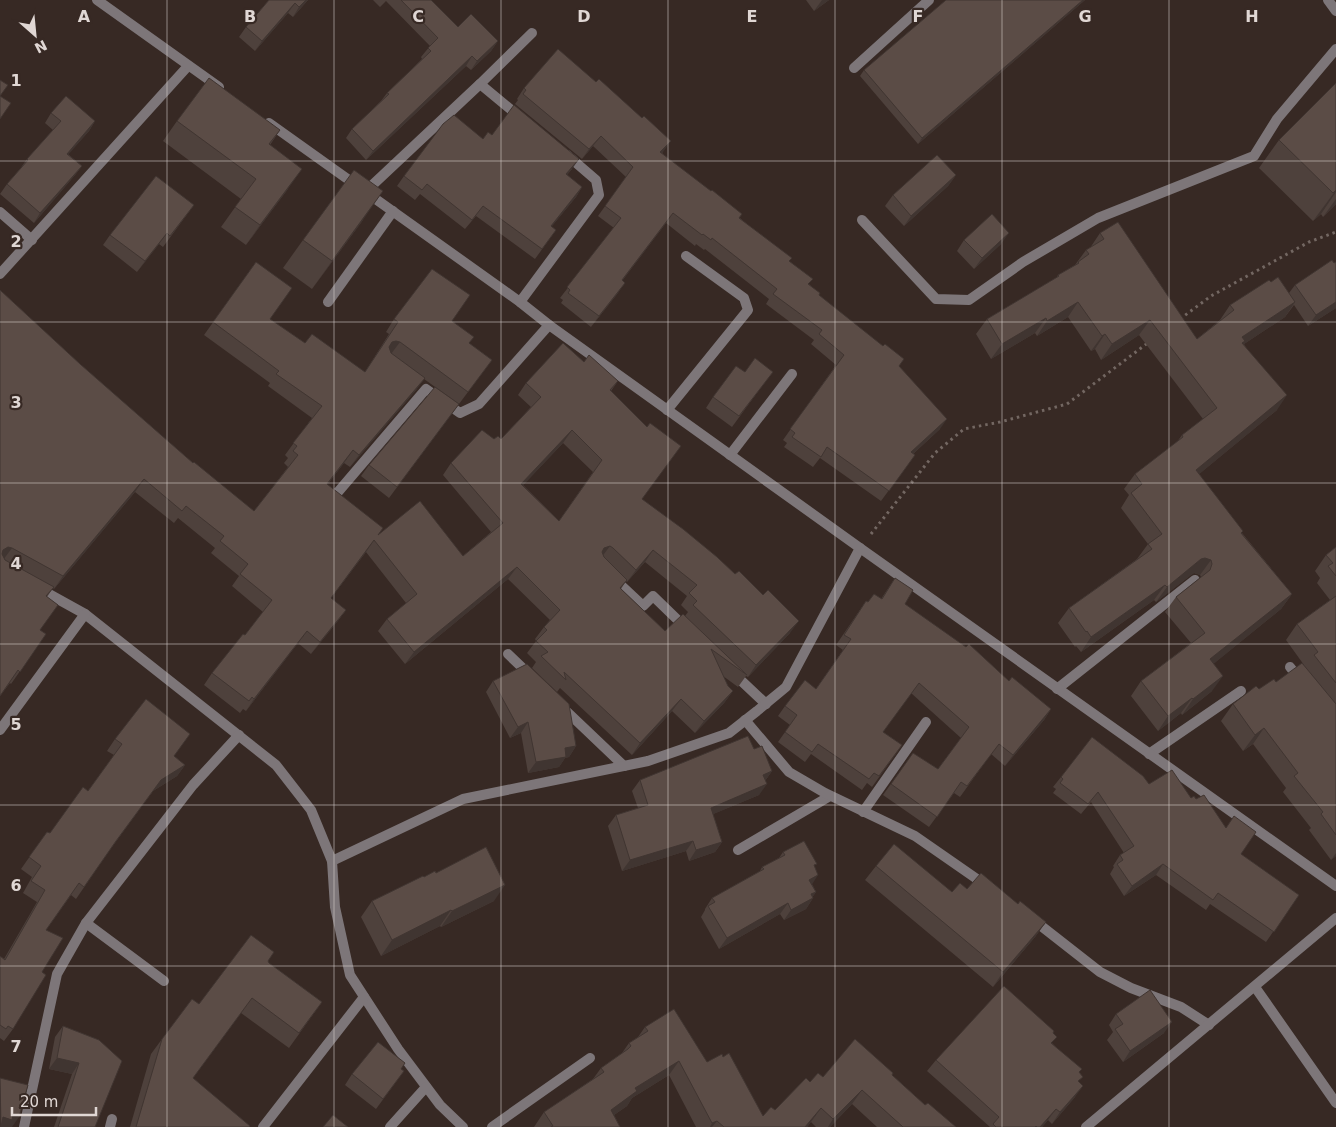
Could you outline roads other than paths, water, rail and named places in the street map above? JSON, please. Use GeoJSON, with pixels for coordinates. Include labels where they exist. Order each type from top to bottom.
{"type":"FeatureCollection","features":[{"type":"Feature","properties":{"kind":"street"},"geometry":{"type":"LineString","coordinates":[[97,0],[228,94]]}},
{"type":"Feature","properties":{"kind":"street"},"geometry":{"type":"LineString","coordinates":[[854,68],[929,0]]}},
{"type":"Feature","properties":{"kind":"street"},"geometry":{"type":"LineString","coordinates":[[1328,0],[1336,11]]}},
{"type":"Feature","properties":{"kind":"street"},"geometry":{"type":"LineString","coordinates":[[365,192],[532,33]]}},
{"type":"Feature","properties":{"kind":"street"},"geometry":{"type":"LineString","coordinates":[[862,220],[936,299],[969,300],[1023,262],[1098,218],[1254,156],[1277,119],[1336,49]]}},
{"type":"Feature","properties":{"kind":"street"},"geometry":{"type":"LineString","coordinates":[[0,274],[188,66]]}},
{"type":"Feature","properties":{"kind":"street"},"geometry":{"type":"LineString","coordinates":[[480,84],[531,126]]}},
{"type":"Feature","properties":{"kind":"street"},"geometry":{"type":"LineString","coordinates":[[261,117],[520,302],[667,410],[1336,886]]}},
{"type":"Feature","properties":{"kind":"street"},"geometry":{"type":"LineString","coordinates":[[520,302],[599,195],[596,180],[560,150]]}},
{"type":"Feature","properties":{"kind":"street"},"geometry":{"type":"LineString","coordinates":[[328,302],[393,211]]}},
{"type":"Feature","properties":{"kind":"street"},"geometry":{"type":"LineString","coordinates":[[0,212],[32,240]]}},
{"type":"Feature","properties":{"kind":"street"},"geometry":{"type":"LineString","coordinates":[[667,410],[748,310],[744,298],[686,256]]}},
{"type":"Feature","properties":{"kind":"street"},"geometry":{"type":"LineString","coordinates":[[338,492],[422,386],[460,413],[479,404],[549,325]]}},
{"type":"Feature","properties":{"kind":"street"},"geometry":{"type":"LineString","coordinates":[[730,455],[792,374]]}},
{"type":"Feature","properties":{"kind":"street"},"geometry":{"type":"LineString","coordinates":[[332,861],[463,799],[648,761],[729,732],[786,687],[860,548]]}},
{"type":"Feature","properties":{"kind":"street"},"geometry":{"type":"LineString","coordinates":[[607,572],[643,606],[653,596],[695,637]]}},
{"type":"Feature","properties":{"kind":"street"},"geometry":{"type":"LineString","coordinates":[[26,580],[85,614],[276,765],[310,810],[332,861],[335,907],[350,975],[398,1049],[426,1087],[440,1105],[463,1127]]}},
{"type":"Feature","properties":{"kind":"street"},"geometry":{"type":"LineString","coordinates":[[1057,688],[1195,580]]}},
{"type":"Feature","properties":{"kind":"street"},"geometry":{"type":"LineString","coordinates":[[0,730],[85,614]]}},
{"type":"Feature","properties":{"kind":"street"},"geometry":{"type":"LineString","coordinates":[[508,654],[535,681]]}},
{"type":"Feature","properties":{"kind":"street"},"geometry":{"type":"LineString","coordinates":[[724,664],[766,704]]}},
{"type":"Feature","properties":{"kind":"street"},"geometry":{"type":"LineString","coordinates":[[1290,667],[1308,690]]}},
{"type":"Feature","properties":{"kind":"street"},"geometry":{"type":"LineString","coordinates":[[1149,754],[1241,690]]}},
{"type":"Feature","properties":{"kind":"street"},"geometry":{"type":"LineString","coordinates":[[556,700],[624,766]]}},
{"type":"Feature","properties":{"kind":"street"},"geometry":{"type":"LineString","coordinates":[[745,720],[789,772],[830,796],[915,836],[992,889]]}},
{"type":"Feature","properties":{"kind":"street"},"geometry":{"type":"LineString","coordinates":[[863,812],[926,722]]}},
{"type":"Feature","properties":{"kind":"street"},"geometry":{"type":"LineString","coordinates":[[24,1127],[56,974],[86,922],[192,785],[239,735]]}},
{"type":"Feature","properties":{"kind":"street"},"geometry":{"type":"LineString","coordinates":[[738,850],[830,796]]}},
{"type":"Feature","properties":{"kind":"street"},"geometry":{"type":"LineString","coordinates":[[1021,911],[1100,972],[1131,988],[1181,1008],[1209,1025]]}},
{"type":"Feature","properties":{"kind":"street"},"geometry":{"type":"LineString","coordinates":[[1086,1127],[1336,918]]}},
{"type":"Feature","properties":{"kind":"street"},"geometry":{"type":"LineString","coordinates":[[86,922],[164,981]]}},
{"type":"Feature","properties":{"kind":"street"},"geometry":{"type":"LineString","coordinates":[[1255,987],[1336,1103]]}},
{"type":"Feature","properties":{"kind":"street"},"geometry":{"type":"LineString","coordinates":[[263,1127],[364,997]]}},
{"type":"Feature","properties":{"kind":"street"},"geometry":{"type":"LineString","coordinates":[[492,1127],[590,1058]]}},
{"type":"Feature","properties":{"kind":"street"},"geometry":{"type":"LineString","coordinates":[[390,1127],[426,1087]]}}]}
